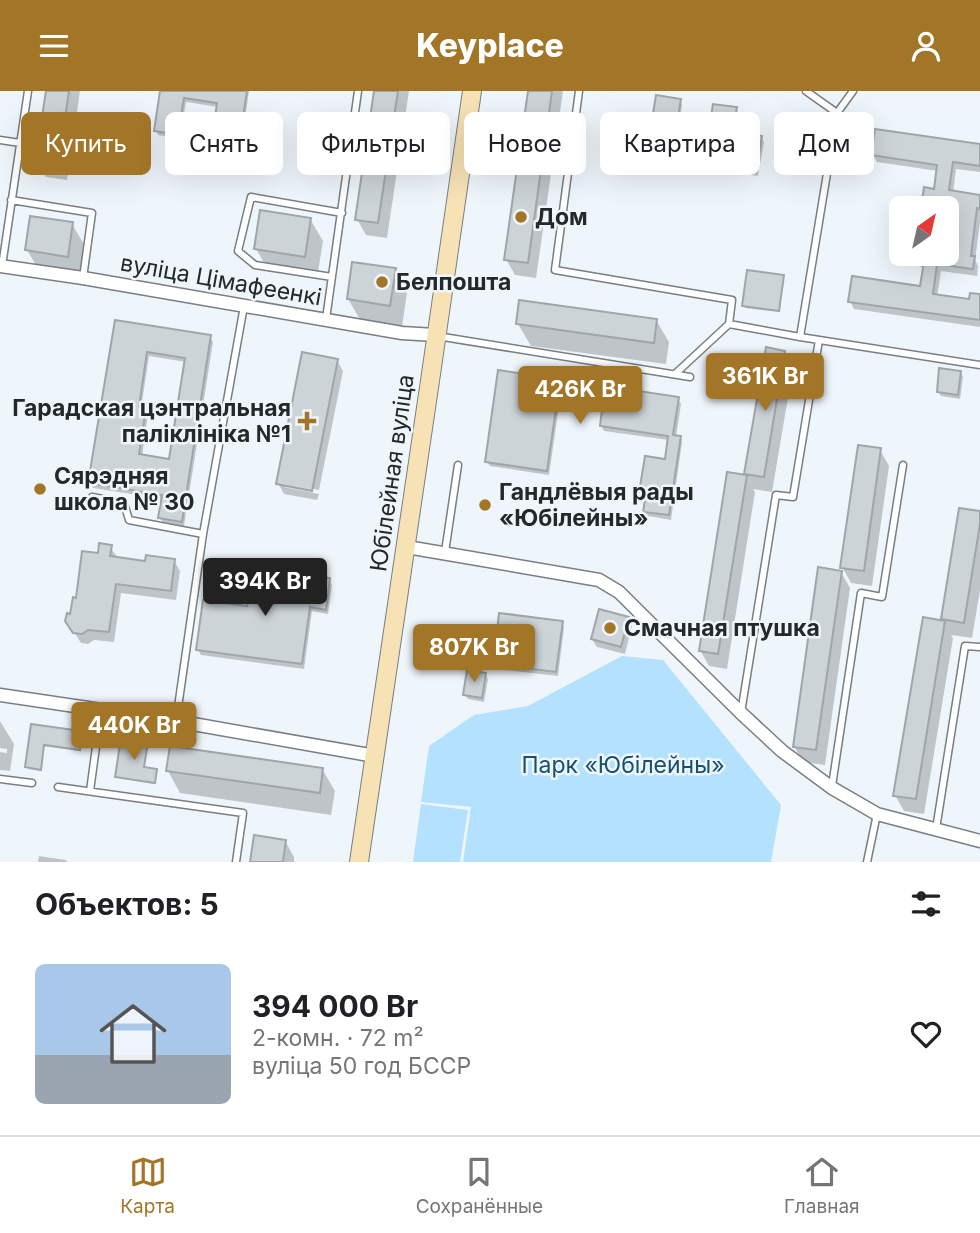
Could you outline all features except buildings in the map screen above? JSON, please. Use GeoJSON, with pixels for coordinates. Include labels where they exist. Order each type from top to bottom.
{"type":"FeatureCollection","features":[{"type":"Feature","properties":{"kind":"main road","name":"Юбілейная вуліца"},"geometry":{"type":"LineString","coordinates":[[359,862],[472,91]]}},
{"type":"Feature","properties":{"kind":"street","name":"вуліца Цімафеенкі"},"geometry":{"type":"LineString","coordinates":[[1,266],[402,333],[435,335]]}},
{"type":"Feature","properties":{"kind":"street"},"geometry":{"type":"LineString","coordinates":[[407,547],[599,580],[620,592],[782,751],[832,788],[877,814],[980,841]]}},
{"type":"Feature","properties":{"kind":"street"},"geometry":{"type":"LineString","coordinates":[[0,695],[176,720],[376,756]]}},
{"type":"Feature","properties":{"kind":"lane"},"geometry":{"type":"LineString","coordinates":[[1,266],[28,91]]}},
{"type":"Feature","properties":{"kind":"lane"},"geometry":{"type":"LineString","coordinates":[[326,319],[358,91]]}},
{"type":"Feature","properties":{"kind":"lane"},"geometry":{"type":"LineString","coordinates":[[579,91],[555,270],[732,300],[729,324],[675,374]]}},
{"type":"Feature","properties":{"kind":"lane"},"geometry":{"type":"LineString","coordinates":[[806,91],[836,112]]}},
{"type":"Feature","properties":{"kind":"lane"},"geometry":{"type":"LineString","coordinates":[[838,112],[853,91]]}},
{"type":"Feature","properties":{"kind":"lane"},"geometry":{"type":"LineString","coordinates":[[0,140],[20,143]]}},
{"type":"Feature","properties":{"kind":"lane"},"geometry":{"type":"LineString","coordinates":[[800,337],[827,175]]}},
{"type":"Feature","properties":{"kind":"lane"},"geometry":{"type":"LineString","coordinates":[[332,277],[255,265],[238,251],[251,197],[342,213]]}},
{"type":"Feature","properties":{"kind":"lane"},"geometry":{"type":"LineString","coordinates":[[11,200],[92,213],[83,278]]}},
{"type":"Feature","properties":{"kind":"lane"},"geometry":{"type":"LineString","coordinates":[[0,216],[9,217]]}},
{"type":"Feature","properties":{"kind":"lane"},"geometry":{"type":"LineString","coordinates":[[176,720],[203,534],[244,306]]}},
{"type":"Feature","properties":{"kind":"lane"},"geometry":{"type":"LineString","coordinates":[[729,324],[980,365]]}},
{"type":"Feature","properties":{"kind":"lane"},"geometry":{"type":"LineString","coordinates":[[435,335],[690,377]]}},
{"type":"Feature","properties":{"kind":"lane"},"geometry":{"type":"LineString","coordinates":[[741,713],[776,495],[793,497],[819,340]]}},
{"type":"Feature","properties":{"kind":"lane"},"geometry":{"type":"LineString","coordinates":[[445,552],[458,465]]}},
{"type":"Feature","properties":{"kind":"lane"},"geometry":{"type":"LineString","coordinates":[[832,788],[861,593],[882,597],[903,465]]}},
{"type":"Feature","properties":{"kind":"lane"},"geometry":{"type":"LineString","coordinates":[[92,497],[124,502],[129,520],[203,534]]}},
{"type":"Feature","properties":{"kind":"lane"},"geometry":{"type":"LineString","coordinates":[[936,831],[965,646],[980,647]]}},
{"type":"Feature","properties":{"kind":"lane"},"geometry":{"type":"LineString","coordinates":[[90,791],[102,710]]}},
{"type":"Feature","properties":{"kind":"lane"},"geometry":{"type":"LineString","coordinates":[[0,779],[32,783]]}},
{"type":"Feature","properties":{"kind":"lane"},"geometry":{"type":"LineString","coordinates":[[58,787],[243,813],[236,862]]}},
{"type":"Feature","properties":{"kind":"lane"},"geometry":{"type":"LineString","coordinates":[[867,862],[877,814]]}},
{"type":"Feature","properties":{"kind":"green space","name":"Парк «Юбілейны»"},"geometry":{"type":"Polygon","coordinates":[[[622,656],[663,660],[781,805],[771,862],[463,862],[471,807],[421,802],[429,746],[474,715],[528,706],[622,656]]]}},
{"type":"Feature","properties":{"kind":"green space"},"geometry":{"type":"Polygon","coordinates":[[[421,804],[468,810],[460,862],[413,862],[421,804]]]}},
{"type":"Feature","properties":{"kind":"place","name":"Дом"},"geometry":{"type":"Point","coordinates":[521,217]}},
{"type":"Feature","properties":{"kind":"place","name":"Белпошта"},"geometry":{"type":"Point","coordinates":[382,282]}},
{"type":"Feature","properties":{"kind":"place","name":"Гарадская цэнтральная паліклініка №1"},"geometry":{"type":"Point","coordinates":[307,421]}},
{"type":"Feature","properties":{"kind":"place","name":"Сярэдняя школа № 30"},"geometry":{"type":"Point","coordinates":[40,489]}},
{"type":"Feature","properties":{"kind":"place","name":"Гандлёвыя рады «Юбілейны»"},"geometry":{"type":"Point","coordinates":[485,505]}},
{"type":"Feature","properties":{"kind":"place","name":"Смачная птушка"},"geometry":{"type":"Point","coordinates":[610,628]}}]}
